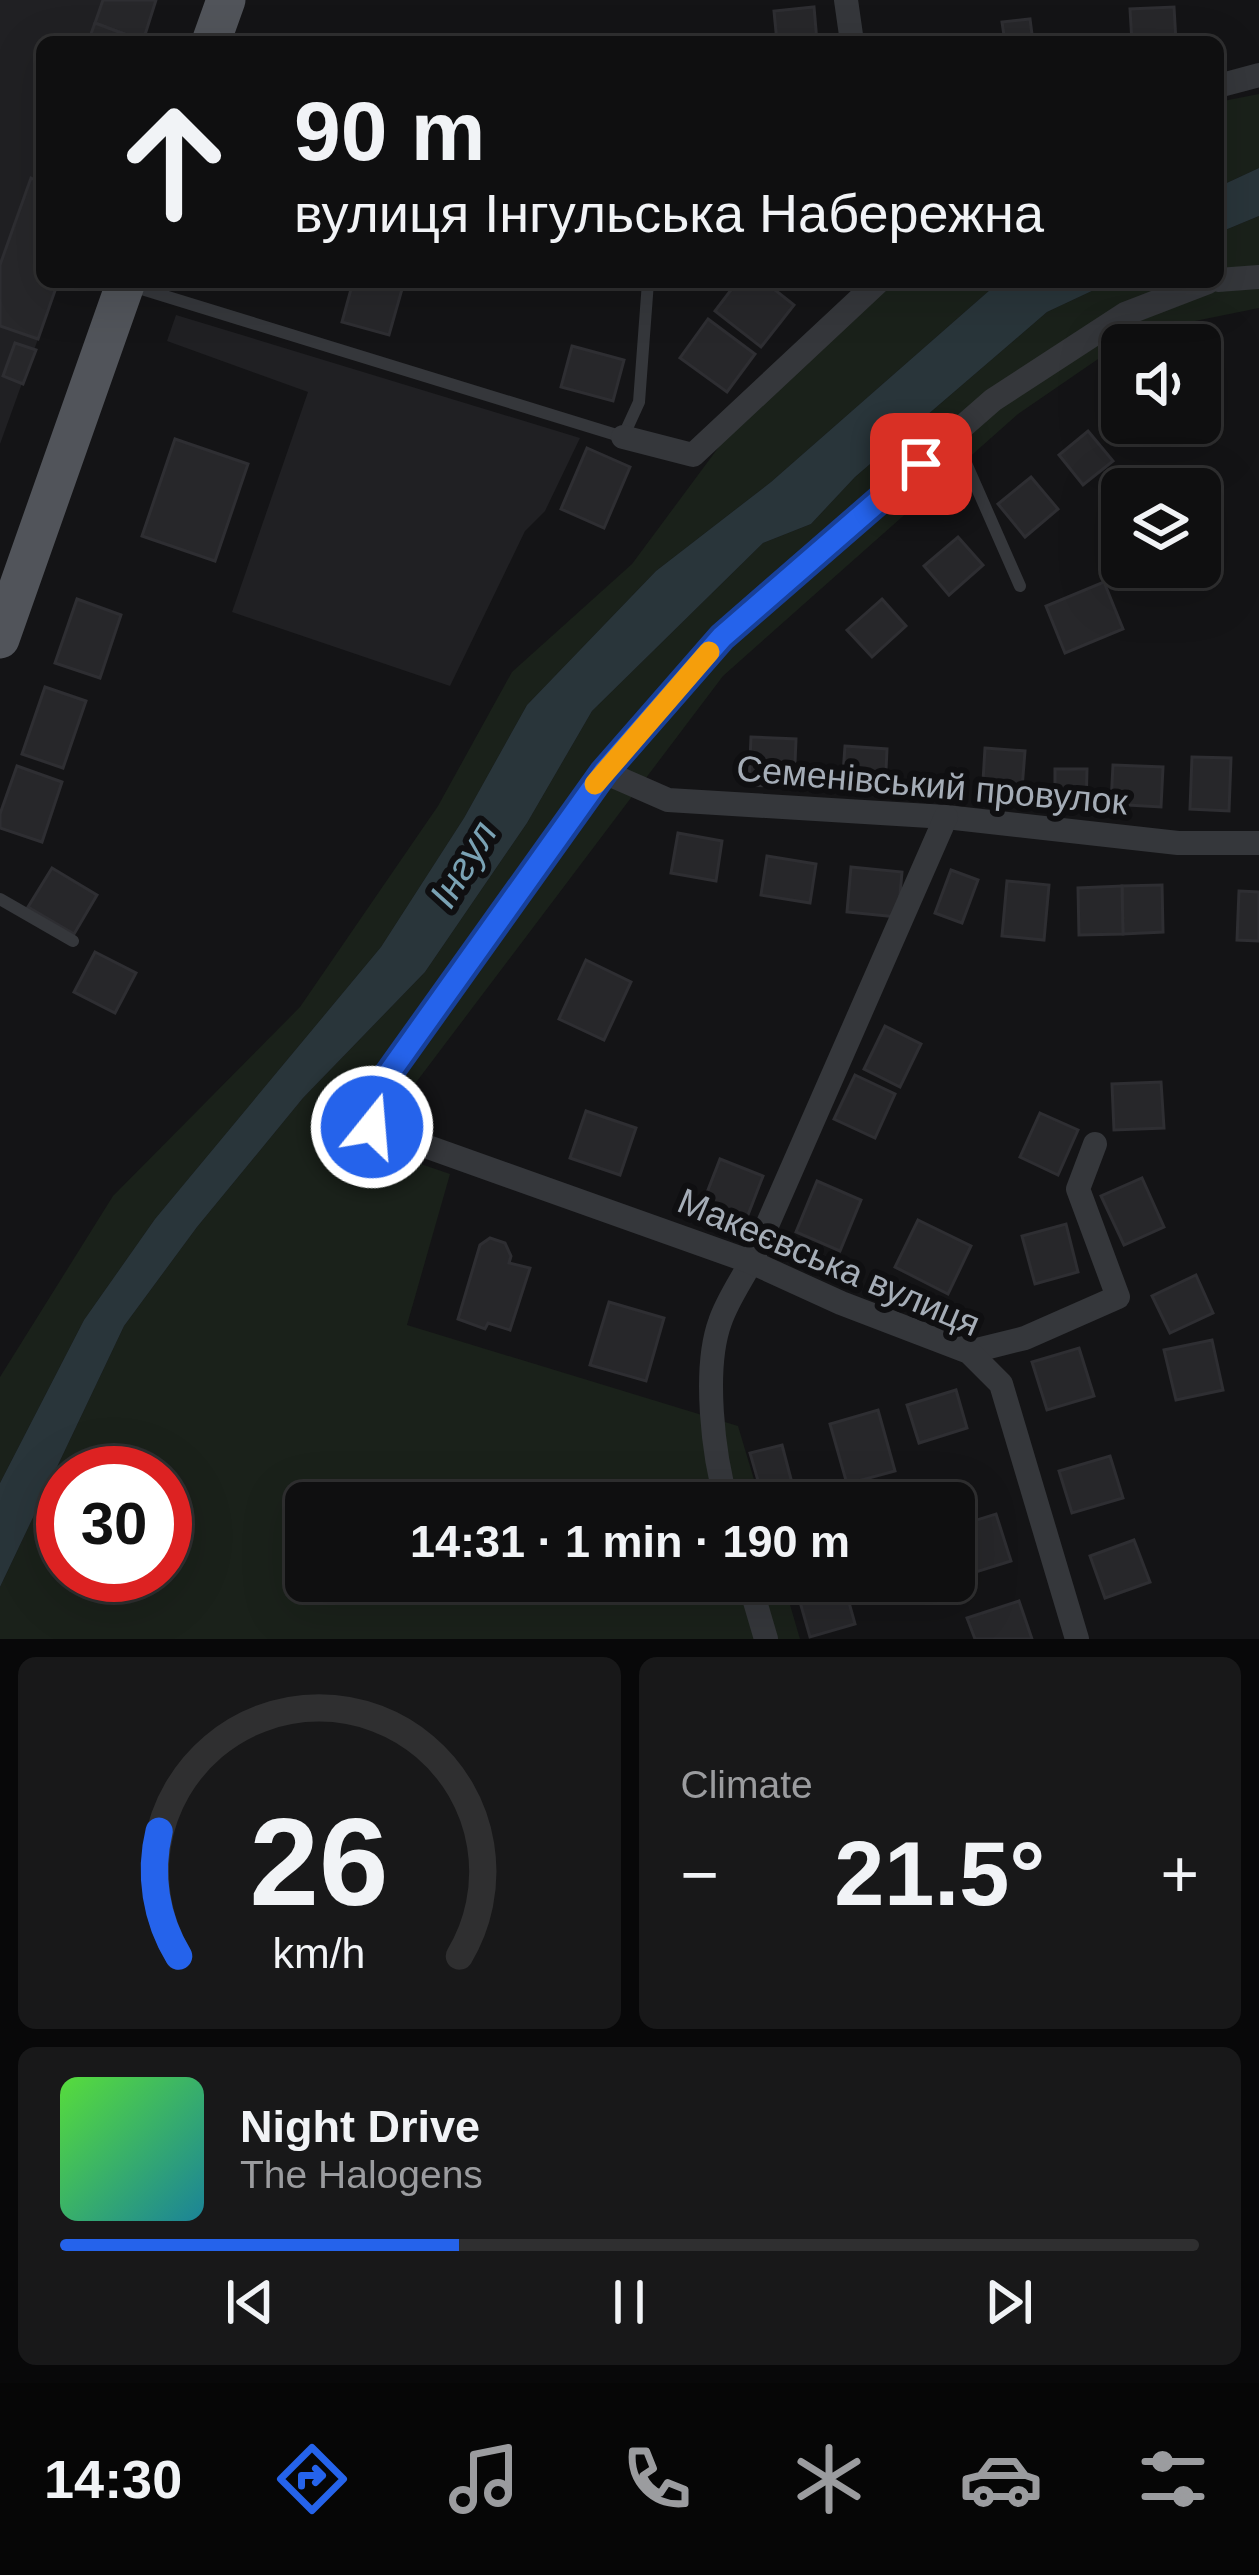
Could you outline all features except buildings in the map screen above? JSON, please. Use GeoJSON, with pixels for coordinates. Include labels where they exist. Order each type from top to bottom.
{"type":"FeatureCollection","features":[{"type":"Feature","properties":{"kind":"main road"},"geometry":{"type":"LineString","coordinates":[[213,36],[226,0]]}},
{"type":"Feature","properties":{"kind":"main road"},"geometry":{"type":"LineString","coordinates":[[0,639],[124,288]]}},
{"type":"Feature","properties":{"kind":"street"},"geometry":{"type":"LineString","coordinates":[[846,0],[851,36]]}},
{"type":"Feature","properties":{"kind":"street"},"geometry":{"type":"LineString","coordinates":[[1224,84],[1259,75]]}},
{"type":"Feature","properties":{"kind":"street"},"geometry":{"type":"LineString","coordinates":[[1224,280],[1259,277]]}},
{"type":"Feature","properties":{"kind":"street"},"geometry":{"type":"LineString","coordinates":[[623,437],[693,455],[872,288]]}},
{"type":"Feature","properties":{"kind":"street"},"geometry":{"type":"LineString","coordinates":[[604,772],[722,637],[993,400],[1125,314],[1192,288]]}},
{"type":"Feature","properties":{"kind":"street","name":"Семенівський провулок"},"geometry":{"type":"LineString","coordinates":[[604,772],[668,800],[946,817],[1178,843],[1259,843]]}},
{"type":"Feature","properties":{"kind":"street","name":"Макеєвська вулиця"},"geometry":{"type":"LineString","coordinates":[[604,772],[367,1104],[372,1127],[751,1262],[841,1304],[969,1352],[1000,1384],[1077,1639]]}},
{"type":"Feature","properties":{"kind":"street"},"geometry":{"type":"LineString","coordinates":[[723,1482],[712,1430],[719,1324],[751,1262],[946,817]]}},
{"type":"Feature","properties":{"kind":"street"},"geometry":{"type":"LineString","coordinates":[[969,1352],[1025,1338],[1118,1297],[1078,1189],[1095,1144]]}},
{"type":"Feature","properties":{"kind":"street"},"geometry":{"type":"LineString","coordinates":[[755,1602],[766,1639]]}},
{"type":"Feature","properties":{"kind":"lane"},"geometry":{"type":"LineString","coordinates":[[142,288],[623,437],[639,402],[648,288]]}},
{"type":"Feature","properties":{"kind":"lane"},"geometry":{"type":"LineString","coordinates":[[954,434],[1020,586]]}},
{"type":"Feature","properties":{"kind":"lane"},"geometry":{"type":"LineString","coordinates":[[0,899],[73,941]]}},
{"type":"Feature","properties":{"kind":"shaded area"},"geometry":{"type":"Polygon","coordinates":[[[0,0],[156,0],[144,36],[36,36],[36,288],[42,288],[38,339],[0,444],[0,0]]]}},
{"type":"Feature","properties":{"kind":"shaded area"},"geometry":{"type":"Polygon","coordinates":[[[1259,94],[1259,168],[1224,184],[1224,101],[1259,94]]]}},
{"type":"Feature","properties":{"kind":"shaded area"},"geometry":{"type":"Polygon","coordinates":[[[1259,216],[1259,308],[1180,324],[1101,324],[1101,357],[1018,414],[723,676],[368,1146],[450,1174],[407,1325],[738,1426],[755,1482],[285,1482],[285,1602],[789,1602],[800,1639],[0,1639],[0,1587],[36,1511],[36,1602],[192,1602],[192,1446],[67,1446],[124,1326],[197,1227],[303,1098],[425,972],[527,823],[592,711],[763,543],[811,524],[855,477],[1047,312],[1098,288],[1224,288],[1224,231],[1259,216]]]}},
{"type":"Feature","properties":{"kind":"shaded area"},"geometry":{"type":"Polygon","coordinates":[[[881,288],[993,288],[771,482],[656,571],[527,705],[464,818],[381,947],[155,1219],[84,1320],[0,1483],[0,1377],[113,1196],[300,1007],[438,806],[512,672],[632,564],[744,413],[881,288]]]}},
{"type":"Feature","properties":{"kind":"shaded area"},"geometry":{"type":"Polygon","coordinates":[[[176,315],[580,438],[545,511],[525,531],[450,686],[232,612],[308,392],[167,341],[176,315]]]}},
{"type":"Feature","properties":{"kind":"water"},"geometry":{"type":"Polygon","coordinates":[[[1259,168],[1259,216],[1224,231],[1224,184],[1259,168]]]}},
{"type":"Feature","properties":{"kind":"water","name":"Інгул"},"geometry":{"type":"Polygon","coordinates":[[[1098,288],[1047,312],[855,477],[811,524],[763,543],[592,711],[527,823],[425,972],[303,1098],[197,1227],[124,1326],[67,1446],[36,1446],[36,1511],[0,1587],[0,1483],[84,1320],[155,1219],[381,947],[464,818],[527,705],[656,571],[771,482],[991,289],[1098,288]]]}},
{"type":"Feature","properties":{"kind":"slow traffic"},"geometry":{"type":"LineString","coordinates":[[595,784],[709,652]]}},
{"type":"Feature","properties":{"kind":"route"},"geometry":{"type":"LineString","coordinates":[[372,1127],[367,1104],[604,772],[722,637],[921,464]]}}]}
